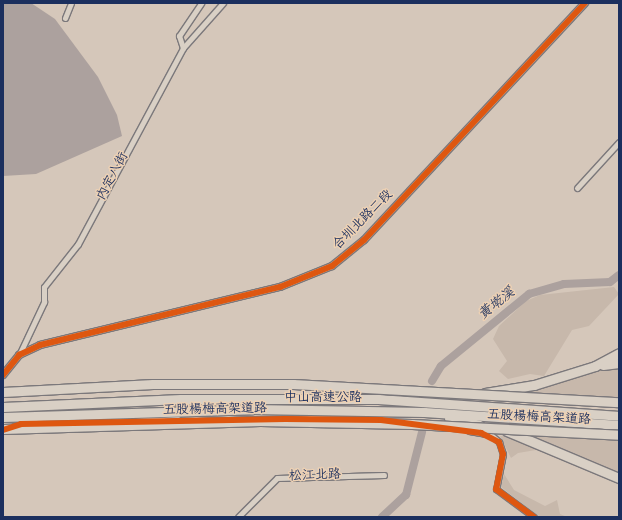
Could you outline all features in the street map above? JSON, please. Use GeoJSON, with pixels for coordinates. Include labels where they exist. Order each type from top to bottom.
{"type":"FeatureCollection","features":[{"type":"Feature","properties":{"kind":"highway"},"geometry":{"type":"LineString","coordinates":[[595,366],[619,353]]}},
{"type":"Feature","properties":{"kind":"highway"},"geometry":{"type":"LineString","coordinates":[[378,399],[481,394],[534,385],[595,366],[619,362]]}},
{"type":"Feature","properties":{"kind":"highway","name":"五股楊梅高架道路"},"geometry":{"type":"LineString","coordinates":[[3,392],[153,384],[293,384],[619,402]]}},
{"type":"Feature","properties":{"kind":"highway","name":"中山高速公路"},"geometry":{"type":"LineString","coordinates":[[4,407],[181,399],[378,399],[619,416]]}},
{"type":"Feature","properties":{"kind":"highway","name":"中山高速公路"},"geometry":{"type":"LineString","coordinates":[[3,417],[253,408],[424,412],[619,425]]}},
{"type":"Feature","properties":{"kind":"highway"},"geometry":{"type":"LineString","coordinates":[[424,412],[513,432],[619,478]]}},
{"type":"Feature","properties":{"kind":"highway","name":"五股楊梅高架道路"},"geometry":{"type":"LineString","coordinates":[[3,429],[260,421],[412,424],[619,435]]}},
{"type":"Feature","properties":{"kind":"street"},"geometry":{"type":"LineString","coordinates":[[65,18],[71,3]]}},
{"type":"Feature","properties":{"kind":"street"},"geometry":{"type":"LineString","coordinates":[[183,48],[179,36],[201,3]]}},
{"type":"Feature","properties":{"kind":"street","name":"內定八街"},"geometry":{"type":"LineString","coordinates":[[19,355],[44,302],[44,287],[78,244],[183,48],[223,3]]}},
{"type":"Feature","properties":{"kind":"street","name":"合圳北路二段"},"geometry":{"type":"LineString","coordinates":[[3,375],[19,355],[40,345],[280,287],[315,276],[332,266],[364,240],[585,3]]}},
{"type":"Feature","properties":{"kind":"street"},"geometry":{"type":"LineString","coordinates":[[577,188],[619,142]]}},
{"type":"Feature","properties":{"kind":"street"},"geometry":{"type":"LineString","coordinates":[[3,429],[21,424],[150,419],[381,420],[491,435],[503,454],[496,489],[534,517]]}},
{"type":"Feature","properties":{"kind":"street","name":"松江北路"},"geometry":{"type":"LineString","coordinates":[[238,517],[277,478],[384,475]]}},
{"type":"Feature","properties":{"kind":"shaded area"},"geometry":{"type":"Polygon","coordinates":[[[3,3],[31,3],[55,19],[98,77],[117,115],[122,136],[36,174],[3,176],[3,3]]]}},
{"type":"Feature","properties":{"kind":"shaded area"},"geometry":{"type":"Polygon","coordinates":[[[614,287],[619,294],[589,326],[572,330],[544,376],[530,374],[508,379],[499,371],[507,361],[493,339],[499,326],[526,301],[540,295],[614,287]]]}},
{"type":"Feature","properties":{"kind":"shaded area"},"geometry":{"type":"Polygon","coordinates":[[[619,364],[619,405],[476,396],[579,374],[619,364]]]}},
{"type":"Feature","properties":{"kind":"shaded area"},"geometry":{"type":"Polygon","coordinates":[[[518,431],[619,437],[619,474],[518,431]]]}},
{"type":"Feature","properties":{"kind":"shaded area"},"geometry":{"type":"Polygon","coordinates":[[[500,436],[517,437],[542,449],[518,453],[511,458],[500,436]]]}},
{"type":"Feature","properties":{"kind":"shaded area"},"geometry":{"type":"Polygon","coordinates":[[[504,474],[514,490],[545,506],[557,500],[560,514],[567,517],[540,517],[501,487],[504,474]]]}},
{"type":"Feature","properties":{"kind":"waterway","name":"黃墘溪"},"geometry":{"type":"LineString","coordinates":[[432,381],[441,366],[529,294],[564,284],[610,282],[619,275]]}},
{"type":"Feature","properties":{"kind":"waterway","name":"黃墘溪"},"geometry":{"type":"LineString","coordinates":[[382,517],[406,495],[422,432]]}},
{"type":"Feature","properties":{"kind":"cycle path"},"geometry":{"type":"LineString","coordinates":[[3,375],[19,355],[40,345],[280,287],[332,266],[364,240],[585,3]]}},
{"type":"Feature","properties":{"kind":"cycle path"},"geometry":{"type":"LineString","coordinates":[[3,430],[21,424],[285,419],[381,420],[481,433],[499,442],[503,454],[496,489],[534,517]]}}]}
